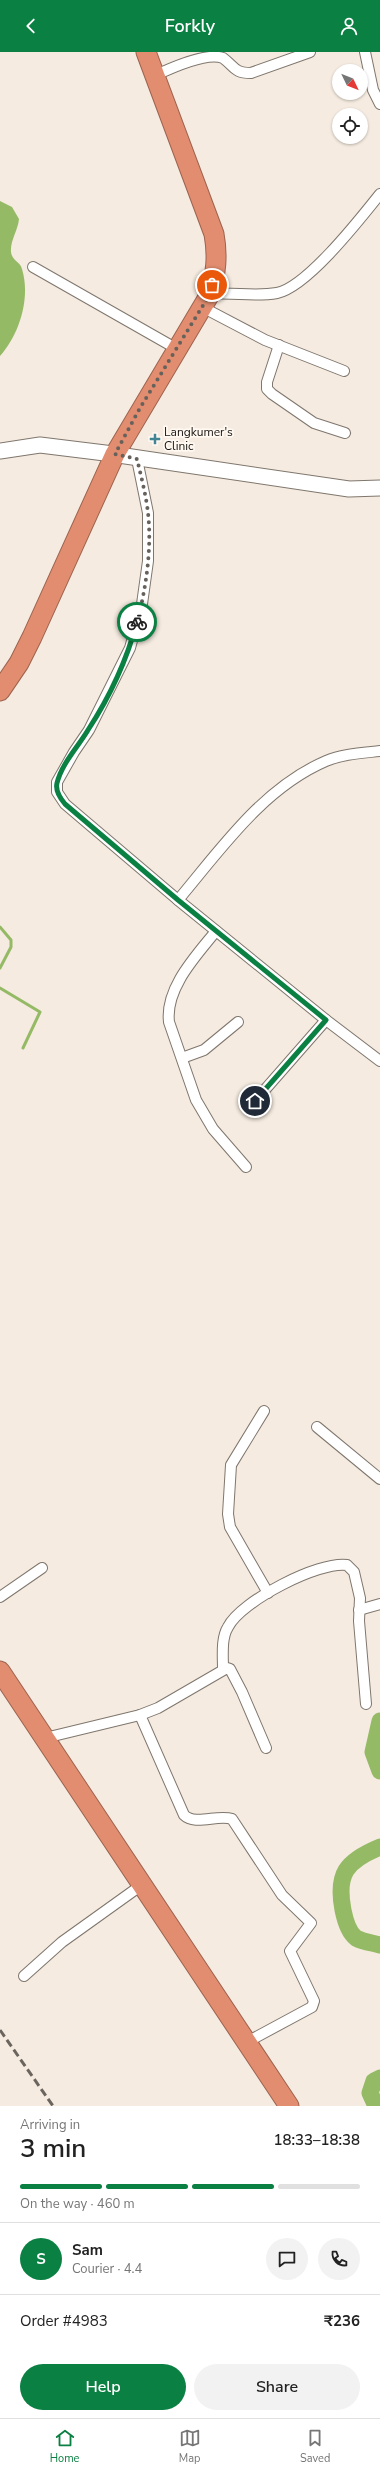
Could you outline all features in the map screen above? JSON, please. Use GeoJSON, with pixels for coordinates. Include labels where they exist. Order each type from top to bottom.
{"type":"FeatureCollection","features":[{"type":"Feature","properties":{"kind":"highway"},"geometry":{"type":"LineString","coordinates":[[0,691],[19,662],[32,637],[127,412],[170,345],[195,302],[203,283],[206,253],[197,216],[136,52]]}},
{"type":"Feature","properties":{"kind":"highway"},"geometry":{"type":"LineString","coordinates":[[0,676],[24,631],[68,530],[110,453],[140,408],[206,300],[217,259],[214,234],[146,52]]}},
{"type":"Feature","properties":{"kind":"highway"},"geometry":{"type":"LineString","coordinates":[[0,1671],[289,2106]]}},
{"type":"Feature","properties":{"kind":"street"},"geometry":{"type":"LineString","coordinates":[[154,76],[204,53],[214,53],[222,57],[236,71],[251,73],[310,52]]}},
{"type":"Feature","properties":{"kind":"street"},"geometry":{"type":"LineString","coordinates":[[365,52],[374,90],[380,104]]}},
{"type":"Feature","properties":{"kind":"street"},"geometry":{"type":"LineString","coordinates":[[206,300],[278,292],[291,288],[310,274],[380,194]]}},
{"type":"Feature","properties":{"kind":"street"},"geometry":{"type":"LineString","coordinates":[[33,267],[170,345]]}},
{"type":"Feature","properties":{"kind":"street"},"geometry":{"type":"LineString","coordinates":[[206,300],[255,335],[344,371]]}},
{"type":"Feature","properties":{"kind":"street"},"geometry":{"type":"LineString","coordinates":[[279,345],[266,382],[268,389],[272,394],[314,423],[345,433]]}},
{"type":"Feature","properties":{"kind":"street"},"geometry":{"type":"LineString","coordinates":[[0,451],[40,445],[110,453],[137,459],[349,489],[380,488]]}},
{"type":"Feature","properties":{"kind":"street"},"geometry":{"type":"LineString","coordinates":[[137,459],[148,513],[148,562],[142,604],[130,648],[89,730],[62,771],[56,788],[65,804],[178,900],[326,1020],[380,1061]]}},
{"type":"Feature","properties":{"kind":"street"},"geometry":{"type":"LineString","coordinates":[[178,900],[243,823],[274,792],[303,773],[327,760],[380,751]]}},
{"type":"Feature","properties":{"kind":"street"},"geometry":{"type":"LineString","coordinates":[[216,931],[195,957],[169,999],[167,1009],[169,1022],[190,1085],[202,1112],[213,1129],[246,1167]]}},
{"type":"Feature","properties":{"kind":"street"},"geometry":{"type":"LineString","coordinates":[[255,1101],[326,1020]]}},
{"type":"Feature","properties":{"kind":"street"},"geometry":{"type":"LineString","coordinates":[[182,1058],[204,1050],[238,1022]]}},
{"type":"Feature","properties":{"kind":"street"},"geometry":{"type":"LineString","coordinates":[[264,1411],[231,1465],[228,1514],[230,1527],[268,1593]]}},
{"type":"Feature","properties":{"kind":"street"},"geometry":{"type":"LineString","coordinates":[[317,1427],[380,1479]]}},
{"type":"Feature","properties":{"kind":"street"},"geometry":{"type":"LineString","coordinates":[[223,1669],[224,1637],[230,1621],[257,1599],[316,1569],[330,1565],[347,1565],[354,1572],[357,1582],[366,1704]]}},
{"type":"Feature","properties":{"kind":"street"},"geometry":{"type":"LineString","coordinates":[[0,1597],[42,1568]]}},
{"type":"Feature","properties":{"kind":"street"},"geometry":{"type":"LineString","coordinates":[[359,1610],[380,1604]]}},
{"type":"Feature","properties":{"kind":"street"},"geometry":{"type":"LineString","coordinates":[[45,1738],[140,1715],[158,1708],[223,1669],[230,1669],[266,1748]]}},
{"type":"Feature","properties":{"kind":"street"},"geometry":{"type":"LineString","coordinates":[[140,1715],[184,1815],[193,1820],[218,1816],[232,1819],[282,1895],[311,1924],[290,1951],[314,2005],[311,2009],[247,2042]]}},
{"type":"Feature","properties":{"kind":"street"},"geometry":{"type":"LineString","coordinates":[[24,1976],[62,1942],[142,1884]]}},
{"type":"Feature","properties":{"kind":"shaded area"},"geometry":{"type":"Polygon","coordinates":[[[0,201],[12,207],[19,219],[11,252],[13,257],[21,266],[25,292],[22,316],[18,327],[13,338],[0,356],[0,201]]]}},
{"type":"Feature","properties":{"kind":"waterway"},"geometry":{"type":"LineString","coordinates":[[0,927],[11,940],[11,947],[0,968]]}},
{"type":"Feature","properties":{"kind":"waterway"},"geometry":{"type":"LineString","coordinates":[[0,988],[40,1012],[23,1048]]}},
{"type":"Feature","properties":{"kind":"waterway"},"geometry":{"type":"LineString","coordinates":[[380,1721],[373,1752],[380,1771]]}},
{"type":"Feature","properties":{"kind":"waterway"},"geometry":{"type":"LineString","coordinates":[[380,1847],[359,1858],[346,1870],[341,1887],[341,1898],[344,1914],[347,1926],[353,1935],[356,1938],[380,1945]]}},
{"type":"Feature","properties":{"kind":"waterway"},"geometry":{"type":"LineString","coordinates":[[376,2106],[370,2093],[374,2081],[380,2078]]}},
{"type":"Feature","properties":{"kind":"railway"},"geometry":{"type":"LineString","coordinates":[[0,2030],[53,2106]]}},
{"type":"Feature","properties":{"kind":"way so far"},"geometry":{"type":"LineString","coordinates":[[137,622],[142,604],[148,562],[148,513],[137,459],[115,454],[140,408],[210,294],[212,285]]}},
{"type":"Feature","properties":{"kind":"place","name":"Langkumer's Clinic"},"geometry":{"type":"Point","coordinates":[155,439]}},
{"type":"Feature","properties":{"kind":"route"},"geometry":{"type":"LineString","coordinates":[[137,622],[130,648],[110,689],[89,730],[62,771],[56,788],[65,804],[178,900],[326,1020],[255,1101]]}}]}
